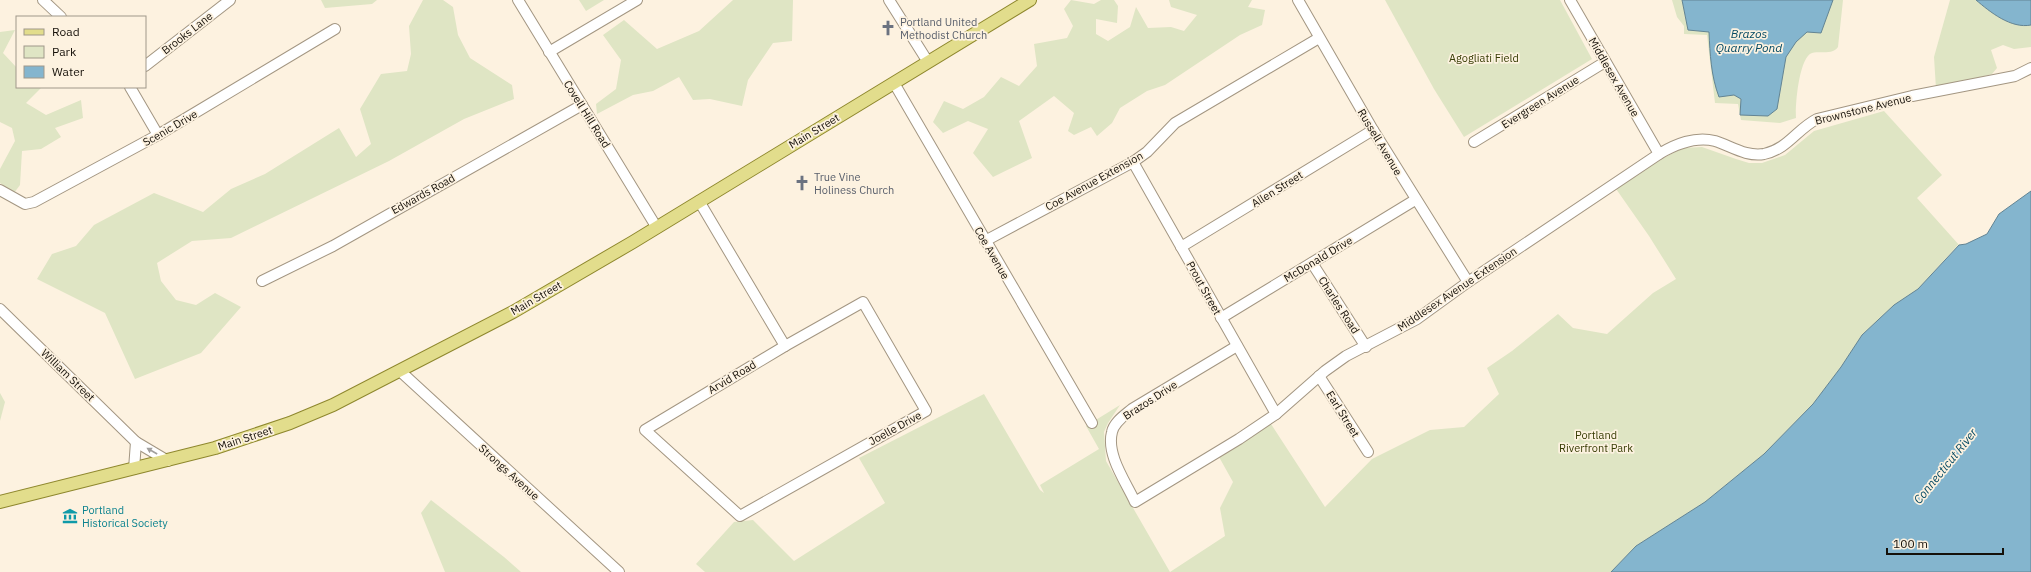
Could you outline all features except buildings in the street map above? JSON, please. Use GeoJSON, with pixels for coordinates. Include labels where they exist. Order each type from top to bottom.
{"type":"FeatureCollection","features":[{"type":"Feature","properties":{"kind":"main road","name":"Main Street"},"geometry":{"type":"LineString","coordinates":[[0,502],[215,448],[290,423],[333,405],[513,312],[657,228],[1030,0]]}},
{"type":"Feature","properties":{"kind":"street"},"geometry":{"type":"LineString","coordinates":[[43,0],[60,16]]}},
{"type":"Feature","properties":{"kind":"street","name":"Brooks Lane"},"geometry":{"type":"LineString","coordinates":[[146,65],[230,0]]}},
{"type":"Feature","properties":{"kind":"street","name":"Covell Hill Road"},"geometry":{"type":"LineString","coordinates":[[518,0],[657,228]]}},
{"type":"Feature","properties":{"kind":"street"},"geometry":{"type":"LineString","coordinates":[[549,52],[636,0]]}},
{"type":"Feature","properties":{"kind":"street"},"geometry":{"type":"LineString","coordinates":[[889,0],[928,62]]}},
{"type":"Feature","properties":{"kind":"street","name":"Russell Avenue"},"geometry":{"type":"LineString","coordinates":[[1298,0],[1415,200],[1468,282]]}},
{"type":"Feature","properties":{"kind":"street","name":"Middlesex Avenue"},"geometry":{"type":"LineString","coordinates":[[1570,0],[1660,154]]}},
{"type":"Feature","properties":{"kind":"street","name":"Scenic Drive"},"geometry":{"type":"LineString","coordinates":[[0,190],[25,204],[34,202],[158,135],[335,29]]}},
{"type":"Feature","properties":{"kind":"street","name":"Coe Avenue Extension"},"geometry":{"type":"LineString","coordinates":[[985,241],[1133,162],[1147,152],[1175,123],[1319,38]]}},
{"type":"Feature","properties":{"kind":"street","name":"Evergreen Avenue"},"geometry":{"type":"LineString","coordinates":[[1474,142],[1605,62]]}},
{"type":"Feature","properties":{"kind":"street","name":"Brownstone Avenue"},"geometry":{"type":"LineString","coordinates":[[1660,154],[1677,144],[1702,140],[1713,141],[1747,153],[1763,154],[1784,146],[1802,128],[1817,119],[1912,96],[2015,76],[2031,68]]}},
{"type":"Feature","properties":{"kind":"street","name":"Coe Avenue"},"geometry":{"type":"LineString","coordinates":[[894,83],[1092,423]]}},
{"type":"Feature","properties":{"kind":"street"},"geometry":{"type":"LineString","coordinates":[[131,88],[158,135]]}},
{"type":"Feature","properties":{"kind":"street","name":"Edwards Road"},"geometry":{"type":"LineString","coordinates":[[262,281],[333,246],[582,106]]}},
{"type":"Feature","properties":{"kind":"street","name":"Allen Street"},"geometry":{"type":"LineString","coordinates":[[1181,247],[1373,130]]}},
{"type":"Feature","properties":{"kind":"street","name":"Middlesex Avenue Extension"},"geometry":{"type":"LineString","coordinates":[[1135,502],[1239,439],[1276,414],[1319,376],[1346,356],[1366,347],[1417,319],[1468,282],[1660,154]]}},
{"type":"Feature","properties":{"kind":"street","name":"Prout Street"},"geometry":{"type":"LineString","coordinates":[[1133,162],[1276,414]]}},
{"type":"Feature","properties":{"kind":"street","name":"McDonald Drive"},"geometry":{"type":"LineString","coordinates":[[1221,318],[1415,200]]}},
{"type":"Feature","properties":{"kind":"street"},"geometry":{"type":"LineString","coordinates":[[699,201],[785,346]]}},
{"type":"Feature","properties":{"kind":"street","name":"Charles Road"},"geometry":{"type":"LineString","coordinates":[[1312,263],[1366,347]]}},
{"type":"Feature","properties":{"kind":"street","name":"Joelle Drive"},"geometry":{"type":"LineString","coordinates":[[740,516],[926,411],[863,302],[785,346]]}},
{"type":"Feature","properties":{"kind":"street","name":"William Street"},"geometry":{"type":"LineString","coordinates":[[0,310],[136,442],[168,460]]}},
{"type":"Feature","properties":{"kind":"street","name":"Arvid Road"},"geometry":{"type":"LineString","coordinates":[[740,516],[646,430],[785,346]]}},
{"type":"Feature","properties":{"kind":"street","name":"Brazos Drive"},"geometry":{"type":"LineString","coordinates":[[1135,502],[1115,461],[1112,446],[1112,431],[1120,419],[1132,409],[1238,346]]}},
{"type":"Feature","properties":{"kind":"street","name":"Strongs Avenue"},"geometry":{"type":"LineString","coordinates":[[400,371],[619,572]]}},
{"type":"Feature","properties":{"kind":"street","name":"Earl Street"},"geometry":{"type":"LineString","coordinates":[[1319,376],[1368,452]]}},
{"type":"Feature","properties":{"kind":"street"},"geometry":{"type":"LineString","coordinates":[[134,469],[136,442]]}},
{"type":"Feature","properties":{"kind":"green space"},"geometry":{"type":"Polygon","coordinates":[[[321,0],[377,0],[372,4],[325,8],[321,0]]]}},
{"type":"Feature","properties":{"kind":"green space"},"geometry":{"type":"Polygon","coordinates":[[[423,0],[443,0],[453,7],[458,35],[470,58],[512,85],[514,99],[464,119],[389,161],[231,238],[192,241],[157,263],[161,281],[176,300],[196,305],[215,293],[241,307],[201,353],[135,379],[105,313],[37,279],[52,254],[76,246],[94,225],[154,193],[203,212],[231,189],[265,174],[339,128],[356,157],[371,144],[360,109],[381,74],[407,71],[411,54],[409,26],[423,0]]]}},
{"type":"Feature","properties":{"kind":"green space"},"geometry":{"type":"Polygon","coordinates":[[[579,0],[604,0],[586,11],[579,0]]]}},
{"type":"Feature","properties":{"kind":"green space"},"geometry":{"type":"Polygon","coordinates":[[[733,0],[793,0],[792,41],[773,43],[748,80],[742,106],[710,99],[693,100],[679,77],[653,91],[633,95],[597,114],[596,104],[616,89],[621,60],[603,35],[624,20],[657,49],[699,31],[733,0]]]}},
{"type":"Feature","properties":{"kind":"green space"},"geometry":{"type":"Polygon","coordinates":[[[1071,0],[1094,4],[1101,0],[1114,0],[1118,6],[1117,23],[1096,19],[1096,34],[1108,41],[1130,27],[1136,7],[1148,28],[1171,27],[1184,31],[1197,15],[1171,7],[1169,0],[1252,0],[1248,7],[1265,10],[1262,25],[1240,35],[1165,85],[1147,91],[1120,108],[1112,123],[1097,136],[1091,127],[1074,135],[1068,131],[1074,113],[1054,96],[1019,121],[1032,158],[993,177],[973,153],[988,129],[968,121],[943,133],[933,122],[944,101],[963,109],[984,97],[1001,77],[1019,86],[1037,66],[1034,44],[1067,38],[1073,26],[1064,9],[1071,0]]]}},
{"type":"Feature","properties":{"kind":"green space","name":"Agogliati Field"},"geometry":{"type":"Polygon","coordinates":[[[1385,0],[1560,0],[1592,59],[1464,137],[1434,89],[1385,0]]]}},
{"type":"Feature","properties":{"kind":"green space","name":"Brazos Quarry Pond"},"geometry":{"type":"Polygon","coordinates":[[[1672,0],[1843,0],[1838,47],[1833,51],[1815,52],[1808,56],[1804,63],[1799,82],[1796,103],[1796,118],[1780,123],[1741,120],[1738,104],[1715,103],[1707,35],[1684,34],[1684,26],[1677,17],[1672,0]]]}},
{"type":"Feature","properties":{"kind":"green space"},"geometry":{"type":"Polygon","coordinates":[[[1950,0],[2031,0],[2031,47],[2014,49],[2003,45],[1991,50],[1997,68],[1992,74],[1936,89],[1934,57],[1950,0]]]}},
{"type":"Feature","properties":{"kind":"green space"},"geometry":{"type":"Polygon","coordinates":[[[15,30],[3,53],[16,67],[16,88],[41,88],[26,103],[46,115],[81,100],[83,118],[55,128],[61,137],[41,149],[22,151],[20,185],[14,193],[0,183],[0,169],[15,141],[12,128],[0,122],[0,32],[15,30]]]}},
{"type":"Feature","properties":{"kind":"green space","name":"Portland Riverfront Park"},"geometry":{"type":"Polygon","coordinates":[[[1884,111],[1942,175],[1917,198],[1960,246],[1958,245],[1918,289],[1894,305],[1862,335],[1841,367],[1813,404],[1764,454],[1705,502],[1636,546],[1611,572],[1170,572],[1225,536],[1220,508],[1233,482],[1219,457],[1271,424],[1325,507],[1372,459],[1430,430],[1464,427],[1499,394],[1487,368],[1512,351],[1558,314],[1573,328],[1607,334],[1653,293],[1676,279],[1649,236],[1614,186],[1682,148],[1702,147],[1749,163],[1762,163],[1785,155],[1814,131],[1884,111]]]}},
{"type":"Feature","properties":{"kind":"green space"},"geometry":{"type":"Polygon","coordinates":[[[0,393],[5,402],[0,421],[0,393]]]}},
{"type":"Feature","properties":{"kind":"green space"},"geometry":{"type":"Polygon","coordinates":[[[984,394],[1040,490],[1044,493],[1040,485],[1099,449],[1086,426],[1120,405],[1104,432],[1106,461],[1170,572],[705,572],[696,564],[734,522],[753,520],[794,561],[885,503],[859,458],[984,394]]]}},
{"type":"Feature","properties":{"kind":"green space"},"geometry":{"type":"Polygon","coordinates":[[[431,500],[521,572],[445,572],[421,513],[431,500]]]}},
{"type":"Feature","properties":{"kind":"water","name":"Brazos Quarry Pond"},"geometry":{"type":"Polygon","coordinates":[[[1682,0],[1833,0],[1821,33],[1807,32],[1796,42],[1786,57],[1777,109],[1768,116],[1740,115],[1741,99],[1734,95],[1719,97],[1710,57],[1709,32],[1688,30],[1682,0]]]}},
{"type":"Feature","properties":{"kind":"water"},"geometry":{"type":"Polygon","coordinates":[[[1976,0],[2031,0],[2031,25],[2023,26],[2008,22],[1988,10],[1976,0]]]}},
{"type":"Feature","properties":{"kind":"water","name":"Connecticut River"},"geometry":{"type":"Polygon","coordinates":[[[2031,191],[2031,572],[1611,572],[1636,546],[1705,502],[1764,454],[1813,404],[1841,367],[1862,335],[1894,305],[1918,289],[1959,245],[1966,244],[1987,234],[1999,214],[2031,191]]]}},
{"type":"Feature","properties":{"kind":"place","name":"Portland United Methodist Church"},"geometry":{"type":"Point","coordinates":[888,28]}},
{"type":"Feature","properties":{"kind":"place","name":"True Vine Holiness Church"},"geometry":{"type":"Point","coordinates":[802,183]}},
{"type":"Feature","properties":{"kind":"place","name":"Portland Historical Society"},"geometry":{"type":"Point","coordinates":[70,516]}}]}
